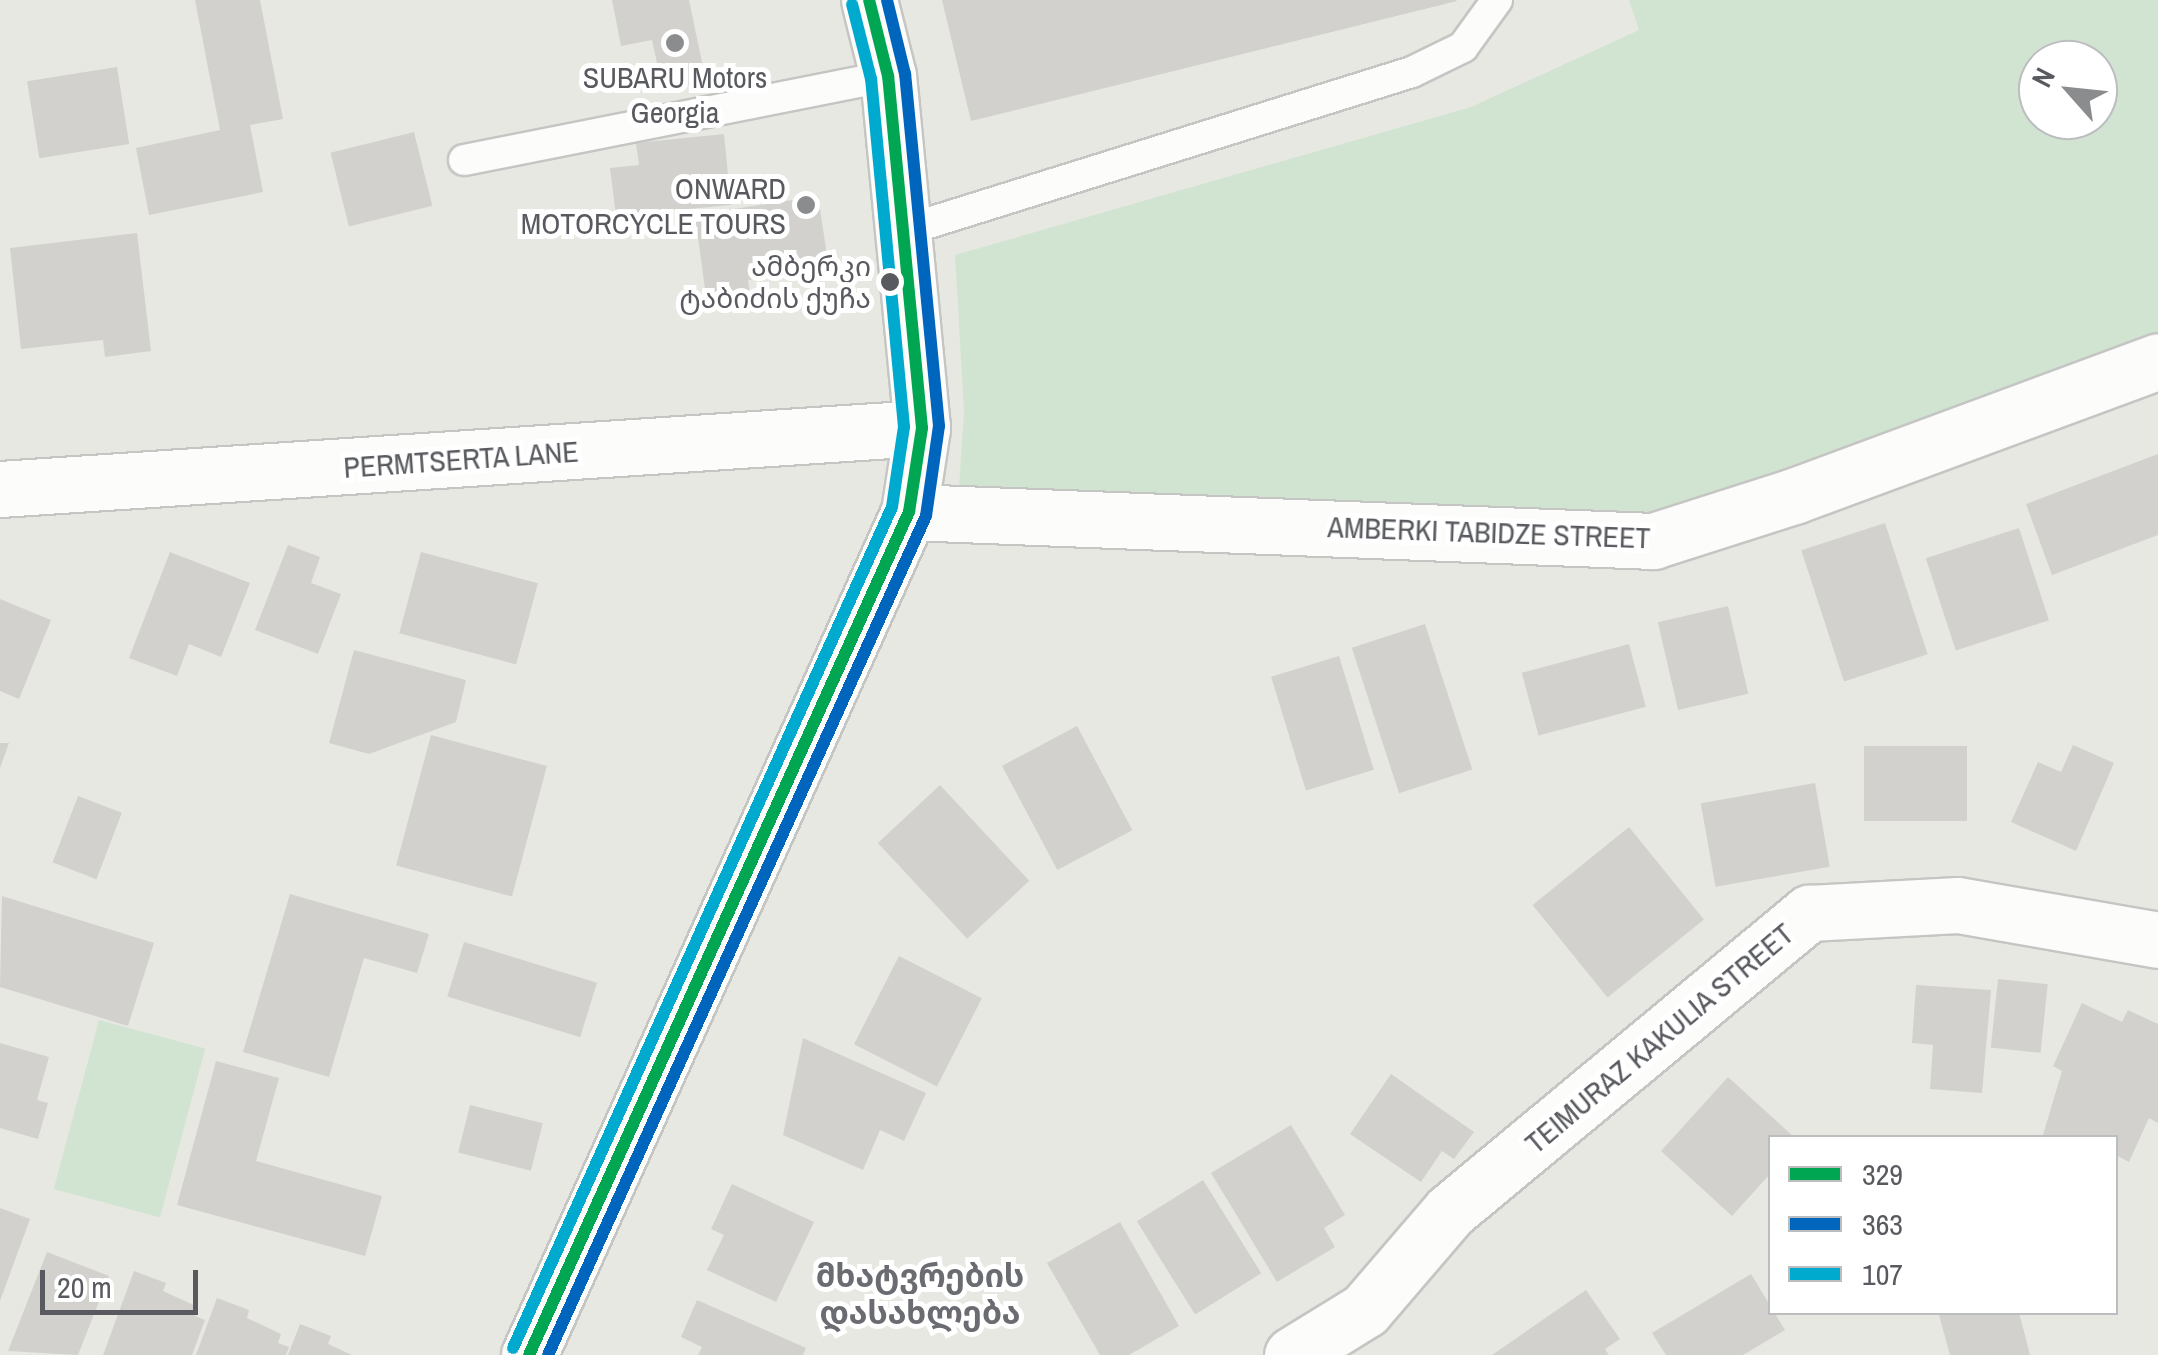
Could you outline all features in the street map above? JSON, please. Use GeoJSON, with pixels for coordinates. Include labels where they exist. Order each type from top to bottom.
{"type":"FeatureCollection","features":[{"type":"Feature","properties":{"kind":"street"},"geometry":{"type":"LineString","coordinates":[[529,1355],[910,512],[922,428],[888,76],[869,0]]}},
{"type":"Feature","properties":{"kind":"street","name":"AMBERKI TABIDZE STREET"},"geometry":{"type":"LineString","coordinates":[[910,512],[1653,541],[1794,496],[2158,360]]}},
{"type":"Feature","properties":{"kind":"street","name":"PERMTSERTA LANE"},"geometry":{"type":"LineString","coordinates":[[0,490],[922,428]]}},
{"type":"Feature","properties":{"kind":"street","name":"TEIMURAZ KAKULIA STREET"},"geometry":{"type":"LineString","coordinates":[[1292,1355],[1365,1310],[1450,1211],[1809,913],[1958,906],[2158,940]]}},
{"type":"Feature","properties":{"kind":"lane"},"geometry":{"type":"LineString","coordinates":[[903,231],[1412,72],[1464,47],[1497,0]]}},
{"type":"Feature","properties":{"kind":"lane"},"geometry":{"type":"LineString","coordinates":[[464,160],[888,76]]}},
{"type":"Feature","properties":{"kind":"green space"},"geometry":{"type":"Polygon","coordinates":[[[1629,0],[2158,0],[2158,347],[1648,521],[959,487],[964,412],[955,255],[1471,107],[1639,30],[1629,0]]]}},
{"type":"Feature","properties":{"kind":"green space"},"geometry":{"type":"Polygon","coordinates":[[[99,1020],[205,1048],[160,1218],[54,1189],[99,1020]]]}},
{"type":"Feature","properties":{"kind":"building"},"geometry":{"type":"Polygon","coordinates":[[[195,0],[260,0],[283,119],[250,125],[263,192],[149,215],[136,148],[220,130],[195,0]]]}},
{"type":"Feature","properties":{"kind":"building","name":"SUBARU Motors Georgia"},"geometry":{"type":"Polygon","coordinates":[[[612,0],[689,0],[706,81],[663,90],[652,40],[621,46],[612,0]]]}},
{"type":"Feature","properties":{"kind":"building"},"geometry":{"type":"Polygon","coordinates":[[[942,0],[1456,0],[1457,1],[971,121],[942,0]]]}},
{"type":"Feature","properties":{"kind":"building"},"geometry":{"type":"Polygon","coordinates":[[[117,67],[129,144],[39,158],[27,81],[117,67]]]}},
{"type":"Feature","properties":{"kind":"building"},"geometry":{"type":"Polygon","coordinates":[[[414,132],[432,206],[349,227],[331,153],[414,132]]]}},
{"type":"Feature","properties":{"kind":"building"},"geometry":{"type":"Polygon","coordinates":[[[724,134],[731,205],[616,216],[610,168],[639,165],[636,143],[724,134]]]}},
{"type":"Feature","properties":{"kind":"building"},"geometry":{"type":"Polygon","coordinates":[[[818,196],[829,268],[748,280],[750,297],[707,304],[695,215],[818,196]]]}},
{"type":"Feature","properties":{"kind":"building"},"geometry":{"type":"Polygon","coordinates":[[[137,233],[151,351],[105,357],[103,340],[21,349],[10,248],[137,233]]]}},
{"type":"Feature","properties":{"kind":"building"},"geometry":{"type":"Polygon","coordinates":[[[2158,454],[2158,535],[2052,575],[2026,504],[2158,454]]]}},
{"type":"Feature","properties":{"kind":"building"},"geometry":{"type":"Polygon","coordinates":[[[1885,523],[1928,654],[1844,681],[1801,550],[1885,523]]]}},
{"type":"Feature","properties":{"kind":"building"},"geometry":{"type":"Polygon","coordinates":[[[2019,528],[2049,620],[1956,651],[1926,558],[2019,528]]]}},
{"type":"Feature","properties":{"kind":"building"},"geometry":{"type":"Polygon","coordinates":[[[288,545],[320,557],[311,583],[341,594],[318,654],[255,630],[288,545]]]}},
{"type":"Feature","properties":{"kind":"building"},"geometry":{"type":"Polygon","coordinates":[[[170,552],[250,583],[221,657],[189,644],[177,676],[129,658],[170,552]]]}},
{"type":"Feature","properties":{"kind":"building"},"geometry":{"type":"Polygon","coordinates":[[[421,552],[538,583],[516,664],[399,633],[421,552]]]}},
{"type":"Feature","properties":{"kind":"building"},"geometry":{"type":"Polygon","coordinates":[[[0,599],[51,620],[19,699],[0,691],[0,599]]]}},
{"type":"Feature","properties":{"kind":"building"},"geometry":{"type":"Polygon","coordinates":[[[1728,606],[1748,694],[1678,710],[1658,622],[1728,606]]]}},
{"type":"Feature","properties":{"kind":"building"},"geometry":{"type":"Polygon","coordinates":[[[1425,624],[1472,770],[1399,793],[1352,648],[1425,624]]]}},
{"type":"Feature","properties":{"kind":"building"},"geometry":{"type":"Polygon","coordinates":[[[1629,644],[1646,707],[1539,736],[1522,673],[1629,644]]]}},
{"type":"Feature","properties":{"kind":"building"},"geometry":{"type":"Polygon","coordinates":[[[354,650],[466,680],[456,722],[369,754],[329,743],[354,650]]]}},
{"type":"Feature","properties":{"kind":"building"},"geometry":{"type":"Polygon","coordinates":[[[1339,656],[1374,770],[1306,791],[1271,677],[1339,656]]]}},
{"type":"Feature","properties":{"kind":"building"},"geometry":{"type":"Polygon","coordinates":[[[1077,726],[1132,830],[1057,870],[1002,766],[1077,726]]]}},
{"type":"Feature","properties":{"kind":"building"},"geometry":{"type":"Polygon","coordinates":[[[431,735],[547,766],[512,896],[396,865],[431,735]]]}},
{"type":"Feature","properties":{"kind":"building"},"geometry":{"type":"Polygon","coordinates":[[[0,743],[9,743],[0,768],[0,743]]]}},
{"type":"Feature","properties":{"kind":"building"},"geometry":{"type":"Polygon","coordinates":[[[2073,745],[2114,763],[2076,851],[2011,822],[2038,762],[2061,772],[2073,745]]]}},
{"type":"Feature","properties":{"kind":"building"},"geometry":{"type":"Polygon","coordinates":[[[1864,746],[1967,746],[1967,821],[1864,821],[1864,746]]]}},
{"type":"Feature","properties":{"kind":"building"},"geometry":{"type":"Polygon","coordinates":[[[1815,783],[1830,867],[1716,887],[1701,803],[1815,783]]]}},
{"type":"Feature","properties":{"kind":"building"},"geometry":{"type":"Polygon","coordinates":[[[940,785],[1029,881],[967,939],[878,843],[940,785]]]}},
{"type":"Feature","properties":{"kind":"building"},"geometry":{"type":"Polygon","coordinates":[[[78,796],[122,813],[96,879],[53,862],[78,796]]]}},
{"type":"Feature","properties":{"kind":"building"},"geometry":{"type":"Polygon","coordinates":[[[1629,827],[1704,919],[1608,998],[1533,905],[1629,827]]]}},
{"type":"Feature","properties":{"kind":"building"},"geometry":{"type":"Polygon","coordinates":[[[290,894],[429,934],[417,973],[364,958],[329,1077],[243,1052],[290,894]]]}},
{"type":"Feature","properties":{"kind":"building"},"geometry":{"type":"Polygon","coordinates":[[[2,896],[154,943],[128,1026],[0,987],[2,896]]]}},
{"type":"Feature","properties":{"kind":"building"},"geometry":{"type":"Polygon","coordinates":[[[464,942],[597,983],[580,1037],[447,997],[464,942]]]}},
{"type":"Feature","properties":{"kind":"building"},"geometry":{"type":"Polygon","coordinates":[[[899,956],[982,998],[937,1086],[854,1044],[899,956]]]}},
{"type":"Feature","properties":{"kind":"building"},"geometry":{"type":"Polygon","coordinates":[[[1998,979],[2048,984],[2041,1053],[1991,1048],[1998,979]]]}},
{"type":"Feature","properties":{"kind":"building"},"geometry":{"type":"Polygon","coordinates":[[[1916,985],[1991,990],[1982,1093],[1930,1089],[1933,1045],[1912,1043],[1916,985]]]}},
{"type":"Feature","properties":{"kind":"building"},"geometry":{"type":"Polygon","coordinates":[[[2082,1003],[2122,1022],[2128,1010],[2158,1024],[2158,1123],[2149,1118],[2129,1162],[2118,1156],[2118,1135],[2043,1135],[2062,1071],[2053,1066],[2082,1003]]]}},
{"type":"Feature","properties":{"kind":"building"},"geometry":{"type":"Polygon","coordinates":[[[803,1038],[926,1093],[904,1141],[880,1130],[863,1170],[783,1135],[803,1038]]]}},
{"type":"Feature","properties":{"kind":"building"},"geometry":{"type":"Polygon","coordinates":[[[0,1043],[49,1057],[37,1100],[48,1103],[38,1139],[0,1128],[0,1043]]]}},
{"type":"Feature","properties":{"kind":"building"},"geometry":{"type":"Polygon","coordinates":[[[216,1061],[279,1078],[256,1161],[382,1196],[365,1256],[177,1205],[216,1061]]]}},
{"type":"Feature","properties":{"kind":"building"},"geometry":{"type":"Polygon","coordinates":[[[1391,1074],[1474,1132],[1454,1159],[1442,1151],[1421,1182],[1350,1134],[1391,1074]]]}},
{"type":"Feature","properties":{"kind":"building"},"geometry":{"type":"Polygon","coordinates":[[[1728,1077],[1792,1135],[1768,1135],[1768,1176],[1732,1216],[1661,1151],[1728,1077]]]}},
{"type":"Feature","properties":{"kind":"building"},"geometry":{"type":"Polygon","coordinates":[[[470,1105],[543,1123],[531,1171],[458,1153],[470,1105]]]}},
{"type":"Feature","properties":{"kind":"building"},"geometry":{"type":"Polygon","coordinates":[[[1291,1125],[1345,1215],[1324,1228],[1335,1247],[1277,1282],[1211,1173],[1291,1125]]]}},
{"type":"Feature","properties":{"kind":"building"},"geometry":{"type":"Polygon","coordinates":[[[1203,1180],[1261,1273],[1195,1315],[1137,1221],[1203,1180]]]}},
{"type":"Feature","properties":{"kind":"building"},"geometry":{"type":"Polygon","coordinates":[[[732,1184],[814,1222],[776,1302],[707,1270],[724,1235],[711,1229],[732,1184]]]}},
{"type":"Feature","properties":{"kind":"building"},"geometry":{"type":"Polygon","coordinates":[[[0,1208],[30,1219],[0,1301],[0,1208]]]}},
{"type":"Feature","properties":{"kind":"building"},"geometry":{"type":"Polygon","coordinates":[[[1120,1222],[1179,1326],[1129,1355],[1100,1355],[1047,1263],[1120,1222]]]}},
{"type":"Feature","properties":{"kind":"building"},"geometry":{"type":"Polygon","coordinates":[[[47,1252],[109,1276],[78,1355],[8,1351],[47,1252]]]}},
{"type":"Feature","properties":{"kind":"building"},"geometry":{"type":"Polygon","coordinates":[[[134,1271],[166,1283],[163,1291],[198,1307],[195,1316],[205,1320],[192,1355],[103,1355],[134,1271]]]}},
{"type":"Feature","properties":{"kind":"building"},"geometry":{"type":"Polygon","coordinates":[[[1751,1274],[1768,1302],[1768,1315],[1776,1315],[1785,1330],[1743,1355],[1666,1355],[1652,1333],[1751,1274]]]}},
{"type":"Feature","properties":{"kind":"building"},"geometry":{"type":"Polygon","coordinates":[[[1586,1290],[1620,1339],[1605,1349],[1609,1355],[1492,1355],[1586,1290]]]}},
{"type":"Feature","properties":{"kind":"building"},"geometry":{"type":"Polygon","coordinates":[[[217,1298],[249,1310],[247,1318],[281,1334],[278,1343],[289,1347],[286,1355],[196,1355],[217,1298]]]}},
{"type":"Feature","properties":{"kind":"building"},"geometry":{"type":"Polygon","coordinates":[[[697,1300],[806,1348],[803,1355],[698,1355],[702,1347],[681,1337],[697,1300]]]}},
{"type":"Feature","properties":{"kind":"building"},"geometry":{"type":"Polygon","coordinates":[[[1939,1315],[2020,1315],[2030,1355],[1950,1355],[1939,1315]]]}},
{"type":"Feature","properties":{"kind":"building"},"geometry":{"type":"Polygon","coordinates":[[[300,1324],[331,1336],[328,1344],[352,1355],[288,1355],[300,1324]]]}},
{"type":"Feature","properties":{"kind":"transit line","name":"329"},"geometry":{"type":"LineString","coordinates":[[529,1355],[909,512],[922,428],[888,76],[869,0]]}},
{"type":"Feature","properties":{"kind":"transit line","name":"363"},"geometry":{"type":"LineString","coordinates":[[548,1355],[926,516],[939,426],[905,74],[887,0]]}},
{"type":"Feature","properties":{"kind":"transit line","name":"107"},"geometry":{"type":"LineString","coordinates":[[513,1348],[892,507],[904,427],[871,79],[852,4]]}},
{"type":"Feature","properties":{"kind":"place","name":"SUBARU Motors Georgia"},"geometry":{"type":"Point","coordinates":[675,43]}},
{"type":"Feature","properties":{"kind":"place","name":"ONWARD MOTORCYCLE TOURS"},"geometry":{"type":"Point","coordinates":[806,205]}},
{"type":"Feature","properties":{"kind":"place","name":"ამბერკი ტაბიძის ქუჩა"},"geometry":{"type":"Point","coordinates":[890,282]}},
{"type":"Feature","properties":{"kind":"district","name":"მხატვრების დასახლება"},"geometry":{"type":"Point","coordinates":[920,1296]}}]}
